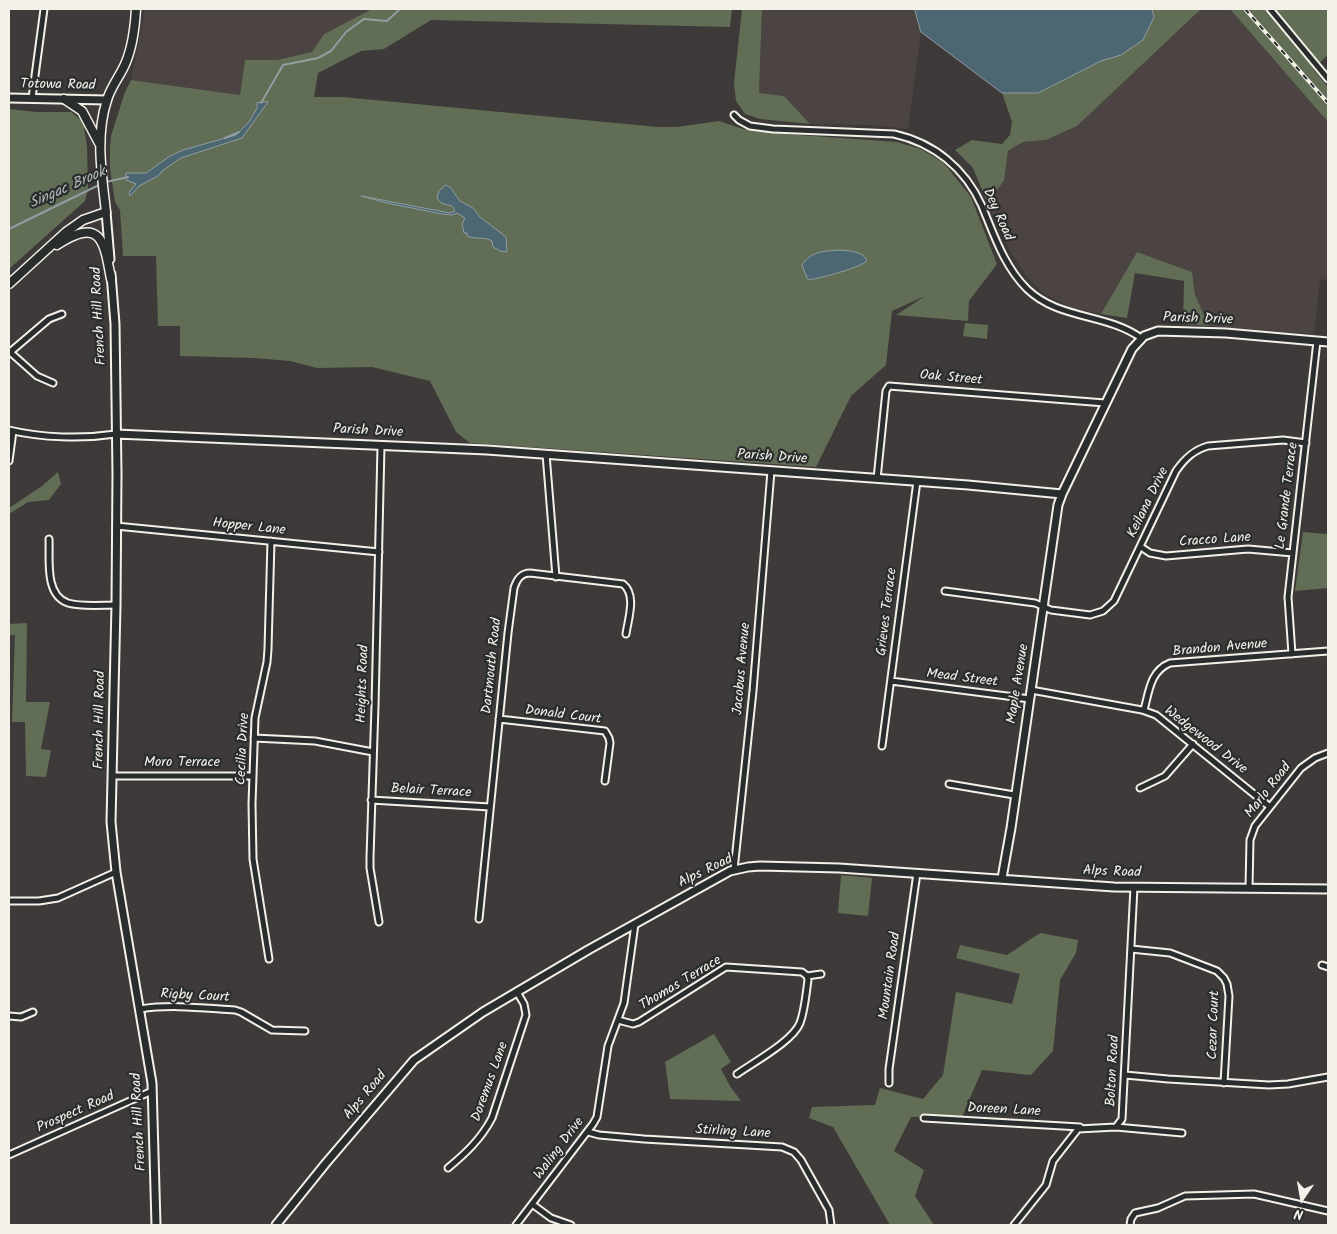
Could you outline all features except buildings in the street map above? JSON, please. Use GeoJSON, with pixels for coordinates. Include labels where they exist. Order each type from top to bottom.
{"type":"FeatureCollection","features":[{"type":"Feature","properties":{"kind":"main road"},"geometry":{"type":"LineString","coordinates":[[9,284],[76,225],[106,212],[100,147],[102,121],[107,100],[126,62],[133,37],[136,9]]}},
{"type":"Feature","properties":{"kind":"main road","name":"Totowa Road"},"geometry":{"type":"LineString","coordinates":[[9,98],[107,100]]}},
{"type":"Feature","properties":{"kind":"main road"},"geometry":{"type":"LineString","coordinates":[[64,99],[82,111],[100,147]]}},
{"type":"Feature","properties":{"kind":"main road","name":"French Hill Road"},"geometry":{"type":"LineString","coordinates":[[106,212],[115,324],[116,434],[116,605],[111,822],[116,872],[152,1090],[156,1225]]}},
{"type":"Feature","properties":{"kind":"main road"},"geometry":{"type":"LineString","coordinates":[[33,262],[76,235],[90,232],[102,242],[111,279]]}},
{"type":"Feature","properties":{"kind":"main road","name":"Parish Drive"},"geometry":{"type":"LineString","coordinates":[[1141,338],[1152,332],[1165,331],[1328,342]]}},
{"type":"Feature","properties":{"kind":"main road"},"geometry":{"type":"LineString","coordinates":[[1062,494],[1132,349],[1141,338]]}},
{"type":"Feature","properties":{"kind":"main road","name":"Parish Drive"},"geometry":{"type":"LineString","coordinates":[[116,434],[381,446],[427,446],[1062,494]]}},
{"type":"Feature","properties":{"kind":"main road","name":"Maple Avenue"},"geometry":{"type":"LineString","coordinates":[[1002,878],[1054,531],[1062,494]]}},
{"type":"Feature","properties":{"kind":"main road","name":"Alps Road"},"geometry":{"type":"LineString","coordinates":[[276,1225],[414,1060],[467,1022],[517,992],[714,879],[734,870],[748,866],[838,868],[1114,887],[1328,889]]}},
{"type":"Feature","properties":{"kind":"street"},"geometry":{"type":"LineString","coordinates":[[32,98],[44,9]]}},
{"type":"Feature","properties":{"kind":"street"},"geometry":{"type":"LineString","coordinates":[[1270,9],[1328,79]]}},
{"type":"Feature","properties":{"kind":"street","name":"Dey Road"},"geometry":{"type":"LineString","coordinates":[[734,115],[744,124],[750,126],[807,131],[894,134],[928,146],[947,159],[967,180],[975,192],[1004,258],[1011,270],[1029,291],[1039,299],[1061,310],[1125,328],[1141,338]]}},
{"type":"Feature","properties":{"kind":"street"},"geometry":{"type":"LineString","coordinates":[[53,383],[37,376],[9,352],[49,318],[62,314]]}},
{"type":"Feature","properties":{"kind":"street","name":"Le Grande Terrace"},"geometry":{"type":"LineString","coordinates":[[1292,654],[1288,597],[1317,341]]}},
{"type":"Feature","properties":{"kind":"street","name":"Oak Street"},"geometry":{"type":"LineString","coordinates":[[877,479],[886,390],[890,386],[1105,403]]}},
{"type":"Feature","properties":{"kind":"street"},"geometry":{"type":"LineString","coordinates":[[9,461],[11,430],[44,435],[103,436],[116,434]]}},
{"type":"Feature","properties":{"kind":"street","name":"Keilana Drive"},"geometry":{"type":"LineString","coordinates":[[945,591],[1035,603],[1051,610],[1097,614],[1114,601],[1176,471],[1181,463],[1194,451],[1208,446],[1283,440],[1306,443]]}},
{"type":"Feature","properties":{"kind":"street","name":"Heights Road"},"geometry":{"type":"LineString","coordinates":[[379,922],[370,868],[381,446]]}},
{"type":"Feature","properties":{"kind":"street"},"geometry":{"type":"LineString","coordinates":[[546,454],[556,577],[620,583],[626,587],[629,591],[630,601],[626,634]]}},
{"type":"Feature","properties":{"kind":"street","name":"Jacobus Avenue"},"geometry":{"type":"LineString","coordinates":[[734,870],[753,691],[771,471]]}},
{"type":"Feature","properties":{"kind":"street","name":"Grieves Terrace"},"geometry":{"type":"LineString","coordinates":[[882,746],[916,482]]}},
{"type":"Feature","properties":{"kind":"street","name":"Hopper Lane"},"geometry":{"type":"LineString","coordinates":[[116,526],[379,552]]}},
{"type":"Feature","properties":{"kind":"street"},"geometry":{"type":"LineString","coordinates":[[50,538],[51,583],[54,591],[61,599],[68,603],[116,605]]}},
{"type":"Feature","properties":{"kind":"street","name":"Cecilia Drive"},"geometry":{"type":"LineString","coordinates":[[269,959],[254,859],[253,776],[255,718],[267,662],[271,541]]}},
{"type":"Feature","properties":{"kind":"street","name":"Cracco Lane"},"geometry":{"type":"LineString","coordinates":[[1141,547],[1150,553],[1166,556],[1248,549],[1293,552]]}},
{"type":"Feature","properties":{"kind":"street","name":"Dartmouth Road"},"geometry":{"type":"LineString","coordinates":[[478,919],[498,719],[514,588],[520,577],[526,573],[556,577]]}},
{"type":"Feature","properties":{"kind":"street","name":"Brandon Avenue"},"geometry":{"type":"LineString","coordinates":[[1144,710],[1155,674],[1170,663],[1328,651]]}},
{"type":"Feature","properties":{"kind":"street","name":"Mead Street"},"geometry":{"type":"LineString","coordinates":[[891,681],[1030,699]]}},
{"type":"Feature","properties":{"kind":"street","name":"Wedgewood Drive"},"geometry":{"type":"LineString","coordinates":[[1031,690],[1144,710],[1156,715],[1270,807]]}},
{"type":"Feature","properties":{"kind":"street","name":"Donald Court"},"geometry":{"type":"LineString","coordinates":[[498,719],[605,731],[610,738],[605,781]]}},
{"type":"Feature","properties":{"kind":"street"},"geometry":{"type":"LineString","coordinates":[[254,738],[315,740],[373,752]]}},
{"type":"Feature","properties":{"kind":"street"},"geometry":{"type":"LineString","coordinates":[[1140,788],[1166,776],[1193,744]]}},
{"type":"Feature","properties":{"kind":"street","name":"Marlo Road"},"geometry":{"type":"LineString","coordinates":[[1249,888],[1249,856],[1252,833],[1255,826],[1301,768],[1315,758],[1328,753]]}},
{"type":"Feature","properties":{"kind":"street","name":"Moro Terrace"},"geometry":{"type":"LineString","coordinates":[[112,776],[253,776]]}},
{"type":"Feature","properties":{"kind":"street"},"geometry":{"type":"LineString","coordinates":[[949,784],[1014,795]]}},
{"type":"Feature","properties":{"kind":"street","name":"Belair Terrace"},"geometry":{"type":"LineString","coordinates":[[371,800],[490,807]]}},
{"type":"Feature","properties":{"kind":"street"},"geometry":{"type":"LineString","coordinates":[[9,901],[39,901],[58,898],[116,872]]}},
{"type":"Feature","properties":{"kind":"street","name":"Mountain Road"},"geometry":{"type":"LineString","coordinates":[[888,1083],[917,873]]}},
{"type":"Feature","properties":{"kind":"street","name":"Bolton Road"},"geometry":{"type":"LineString","coordinates":[[1083,1128],[1116,1127],[1122,1119],[1134,887]]}},
{"type":"Feature","properties":{"kind":"street","name":"Thomas Terrace"},"geometry":{"type":"LineString","coordinates":[[634,924],[626,996],[618,1020],[633,1024],[639,1022],[730,966],[802,972],[807,976],[821,974]]}},
{"type":"Feature","properties":{"kind":"street","name":"Cezar Court"},"geometry":{"type":"LineString","coordinates":[[1131,949],[1170,953],[1217,971],[1224,978],[1229,996],[1224,1083]]}},
{"type":"Feature","properties":{"kind":"street"},"geometry":{"type":"LineString","coordinates":[[737,1074],[787,1040],[797,1030],[802,1016],[807,976]]}},
{"type":"Feature","properties":{"kind":"street","name":"Doremus Lane"},"geometry":{"type":"LineString","coordinates":[[448,1168],[474,1146],[492,1118],[526,1015],[524,1004],[517,992]]}},
{"type":"Feature","properties":{"kind":"street","name":"Rigby Court"},"geometry":{"type":"LineString","coordinates":[[140,1009],[178,1006],[235,1010],[272,1030],[305,1031]]}},
{"type":"Feature","properties":{"kind":"street"},"geometry":{"type":"LineString","coordinates":[[9,1016],[21,1017],[33,1012]]}},
{"type":"Feature","properties":{"kind":"street","name":"Waling Drive"},"geometry":{"type":"LineString","coordinates":[[516,1225],[593,1124],[599,1110],[608,1046],[618,1020]]}},
{"type":"Feature","properties":{"kind":"street"},"geometry":{"type":"LineString","coordinates":[[1125,1075],[1269,1085],[1288,1084],[1328,1077]]}},
{"type":"Feature","properties":{"kind":"street","name":"Prospect Road"},"geometry":{"type":"LineString","coordinates":[[9,1155],[152,1090]]}},
{"type":"Feature","properties":{"kind":"street","name":"Doreen Lane"},"geometry":{"type":"LineString","coordinates":[[924,1118],[1083,1128]]}},
{"type":"Feature","properties":{"kind":"street"},"geometry":{"type":"LineString","coordinates":[[1116,1127],[1182,1133]]}},
{"type":"Feature","properties":{"kind":"street"},"geometry":{"type":"LineString","coordinates":[[1014,1225],[1046,1185],[1053,1161],[1059,1152],[1074,1132],[1083,1128]]}},
{"type":"Feature","properties":{"kind":"street","name":"Stirling Lane"},"geometry":{"type":"LineString","coordinates":[[588,1132],[644,1140],[782,1147],[788,1149],[801,1160],[829,1210],[831,1225]]}},
{"type":"Feature","properties":{"kind":"street"},"geometry":{"type":"LineString","coordinates":[[1130,1225],[1132,1215],[1135,1213],[1152,1210],[1177,1198],[1192,1194],[1260,1194],[1328,1211]]}},
{"type":"Feature","properties":{"kind":"street"},"geometry":{"type":"LineString","coordinates":[[532,1204],[551,1218],[571,1225]]}},
{"type":"Feature","properties":{"kind":"shaded area"},"geometry":{"type":"Polygon","coordinates":[[[145,9],[372,9],[324,34],[312,52],[277,60],[245,60],[240,95],[131,80],[145,9]]]}},
{"type":"Feature","properties":{"kind":"shaded area"},"geometry":{"type":"Polygon","coordinates":[[[762,9],[915,9],[921,32],[908,129],[872,125],[810,124],[784,96],[759,93],[762,9]]]}},
{"type":"Feature","properties":{"kind":"shaded area"},"geometry":{"type":"Polygon","coordinates":[[[1201,9],[1230,9],[1328,122],[1328,280],[1320,279],[1314,334],[1209,326],[1195,295],[1192,272],[1137,252],[1101,314],[1073,308],[1044,294],[1027,277],[1010,251],[987,202],[1004,181],[1008,152],[1023,142],[1046,140],[1077,126],[1201,9]]]}},
{"type":"Feature","properties":{"kind":"green space"},"geometry":{"type":"Polygon","coordinates":[[[372,9],[732,9],[730,27],[431,20],[384,49],[361,51],[318,73],[314,97],[343,97],[658,127],[677,127],[719,121],[743,129],[785,134],[897,142],[921,149],[944,163],[971,197],[997,264],[969,301],[968,321],[896,315],[925,296],[892,311],[886,365],[851,396],[816,467],[470,443],[456,432],[430,381],[372,367],[317,368],[290,361],[180,356],[180,326],[158,326],[156,256],[123,256],[120,210],[115,202],[110,169],[110,148],[111,136],[125,92],[131,80],[240,95],[245,60],[277,60],[312,52],[324,34],[372,9]]]}},
{"type":"Feature","properties":{"kind":"green space"},"geometry":{"type":"Polygon","coordinates":[[[742,9],[762,9],[759,93],[784,96],[810,124],[760,119],[745,114],[736,101],[734,83],[742,9]]]}},
{"type":"Feature","properties":{"kind":"green space"},"geometry":{"type":"Polygon","coordinates":[[[1152,9],[1201,9],[1077,126],[1046,140],[1023,142],[1008,151],[1004,181],[987,202],[973,168],[955,150],[972,140],[1002,144],[1010,135],[1012,122],[1002,93],[1038,93],[1101,61],[1121,55],[1154,17],[1152,9]]]}},
{"type":"Feature","properties":{"kind":"green space"},"geometry":{"type":"Polygon","coordinates":[[[1230,9],[1328,9],[1328,55],[1313,69],[1328,87],[1328,122],[1230,9]]]}},
{"type":"Feature","properties":{"kind":"green space"},"geometry":{"type":"Polygon","coordinates":[[[9,109],[36,112],[71,112],[81,120],[87,147],[88,189],[85,201],[9,269],[9,109]]]}},
{"type":"Feature","properties":{"kind":"green space"},"geometry":{"type":"Polygon","coordinates":[[[1137,252],[1192,272],[1195,295],[1209,326],[1183,324],[1184,281],[1135,273],[1127,318],[1101,314],[1137,252]]]}},
{"type":"Feature","properties":{"kind":"green space"},"geometry":{"type":"Polygon","coordinates":[[[965,323],[988,325],[987,339],[963,336],[965,323]]]}},
{"type":"Feature","properties":{"kind":"green space"},"geometry":{"type":"Polygon","coordinates":[[[58,472],[61,484],[49,500],[28,502],[9,514],[9,508],[42,486],[58,472]]]}},
{"type":"Feature","properties":{"kind":"green space"},"geometry":{"type":"Polygon","coordinates":[[[1303,532],[1328,533],[1328,588],[1295,591],[1303,532]]]}},
{"type":"Feature","properties":{"kind":"green space"},"geometry":{"type":"Polygon","coordinates":[[[27,623],[26,702],[50,702],[41,749],[51,750],[46,777],[26,776],[25,722],[12,722],[15,635],[9,635],[9,624],[27,623]]]}},
{"type":"Feature","properties":{"kind":"green space"},"geometry":{"type":"Polygon","coordinates":[[[841,875],[872,878],[868,916],[838,913],[841,875]]]}},
{"type":"Feature","properties":{"kind":"green space"},"geometry":{"type":"Polygon","coordinates":[[[1040,933],[1078,940],[1076,953],[1060,980],[1053,1051],[1031,1075],[982,1070],[962,1117],[911,1117],[894,1151],[924,1170],[915,1196],[934,1225],[890,1225],[833,1127],[809,1118],[812,1107],[875,1105],[880,1088],[923,1099],[943,1075],[956,992],[1012,1004],[1020,974],[956,958],[960,945],[1007,955],[1040,933]]]}},
{"type":"Feature","properties":{"kind":"green space"},"geometry":{"type":"Polygon","coordinates":[[[714,1034],[731,1062],[721,1069],[741,1101],[670,1099],[665,1062],[714,1034]]]}},
{"type":"Feature","properties":{"kind":"water"},"geometry":{"type":"Polygon","coordinates":[[[915,9],[1152,9],[1154,17],[1143,40],[1121,55],[1101,61],[1038,93],[1002,93],[921,32],[915,9]]]}},
{"type":"Feature","properties":{"kind":"water"},"geometry":{"type":"Polygon","coordinates":[[[268,102],[242,138],[181,158],[158,176],[139,186],[130,196],[129,192],[136,184],[126,180],[126,173],[146,173],[170,156],[183,150],[236,135],[249,122],[257,108],[257,103],[268,102]]]}},
{"type":"Feature","properties":{"kind":"water"},"geometry":{"type":"Polygon","coordinates":[[[446,185],[450,187],[460,201],[473,208],[480,217],[506,237],[507,252],[493,247],[492,241],[467,236],[467,233],[464,233],[462,224],[465,218],[457,213],[453,215],[442,214],[361,196],[450,213],[455,211],[452,206],[441,203],[437,198],[439,191],[446,185]]]}},
{"type":"Feature","properties":{"kind":"water"},"geometry":{"type":"Polygon","coordinates":[[[840,250],[859,253],[867,260],[858,266],[841,272],[810,280],[807,278],[802,265],[806,260],[814,254],[840,250]]]}},
{"type":"Feature","properties":{"kind":"waterway","name":"Singac Brook"},"geometry":{"type":"LineString","coordinates":[[261,103],[283,65],[318,58],[331,51],[346,32],[364,19],[387,21],[400,9]]}},
{"type":"Feature","properties":{"kind":"waterway","name":"Singac Brook"},"geometry":{"type":"LineString","coordinates":[[225,138],[239,132]]}},
{"type":"Feature","properties":{"kind":"waterway","name":"Singac Brook"},"geometry":{"type":"LineString","coordinates":[[106,182],[128,177]]}},
{"type":"Feature","properties":{"kind":"waterway","name":"Singac Brook"},"geometry":{"type":"LineString","coordinates":[[9,229],[101,184]]}},
{"type":"Feature","properties":{"kind":"railway"},"geometry":{"type":"LineString","coordinates":[[1245,9],[1328,103]]}}]}
